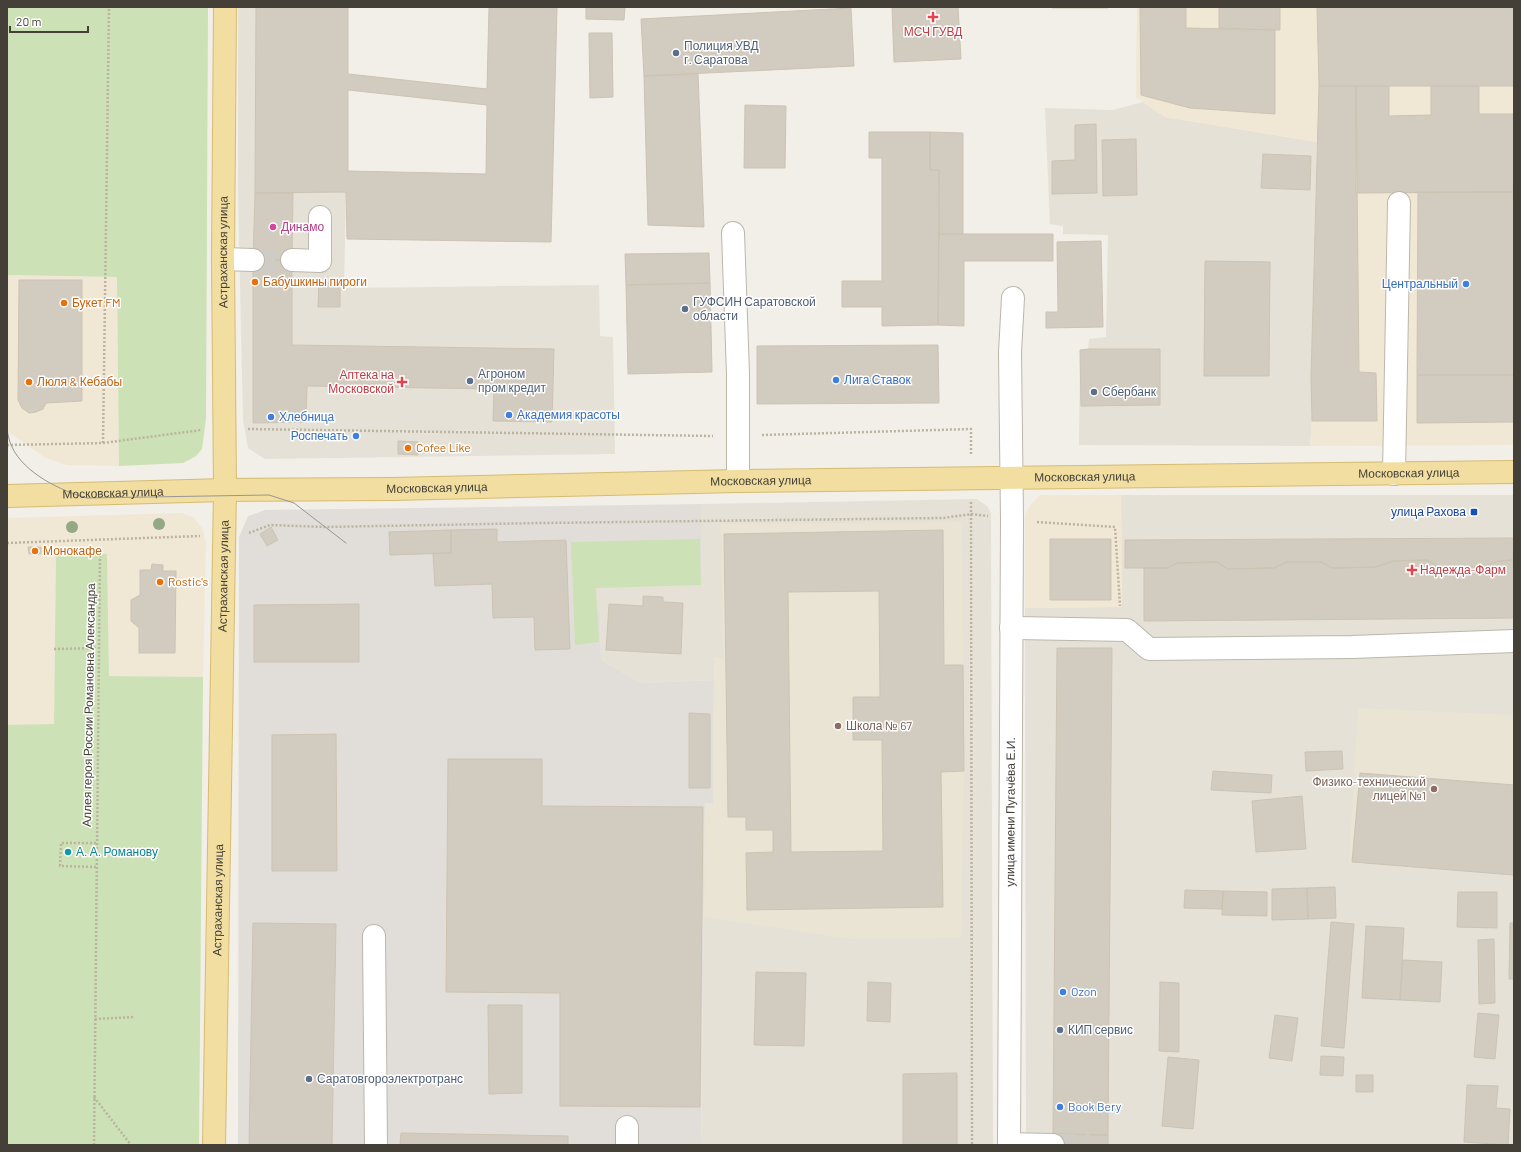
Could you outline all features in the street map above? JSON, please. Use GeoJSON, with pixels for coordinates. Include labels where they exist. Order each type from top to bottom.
{"type":"FeatureCollection","features":[{"type":"Feature","properties":{"kind":"main road","name":"Астраханская улица"},"geometry":{"type":"LineString","coordinates":[[214,1145],[225,490],[223,259],[225,7]]}},
{"type":"Feature","properties":{"kind":"main road","name":"Московская улица"},"geometry":{"type":"LineString","coordinates":[[7,496],[225,490],[393,489],[738,481],[1514,472]]}},
{"type":"Feature","properties":{"kind":"street"},"geometry":{"type":"LineString","coordinates":[[1394,474],[1399,203]]}},
{"type":"Feature","properties":{"kind":"street"},"geometry":{"type":"LineString","coordinates":[[292,260],[320,261],[320,217]]}},
{"type":"Feature","properties":{"kind":"street"},"geometry":{"type":"LineString","coordinates":[[733,233],[738,374],[738,481]]}},
{"type":"Feature","properties":{"kind":"street"},"geometry":{"type":"LineString","coordinates":[[223,259],[253,260]]}},
{"type":"Feature","properties":{"kind":"street","name":"улица имени Пугачёва Е.И."},"geometry":{"type":"LineString","coordinates":[[1010,1145],[1012,479],[1010,352],[1013,298]]}},
{"type":"Feature","properties":{"kind":"street"},"geometry":{"type":"LineString","coordinates":[[1011,628],[1127,630],[1149,648],[1352,647],[1514,641]]}},
{"type":"Feature","properties":{"kind":"street"},"geometry":{"type":"LineString","coordinates":[[374,936],[376,1145]]}},
{"type":"Feature","properties":{"kind":"street"},"geometry":{"type":"LineString","coordinates":[[1010,1145],[1052,1145]]}},
{"type":"Feature","properties":{"kind":"path"},"geometry":{"type":"LineString","coordinates":[[103,443],[109,7]]}},
{"type":"Feature","properties":{"kind":"path"},"geometry":{"type":"LineString","coordinates":[[7,445],[103,443],[224,427],[250,429],[738,436],[972,429],[972,1145]]}},
{"type":"Feature","properties":{"kind":"path"},"geometry":{"type":"LineString","coordinates":[[7,543],[224,536],[252,533],[270,525],[325,527],[943,518],[972,514],[1012,520],[1115,528],[1120,605],[1127,630]]}},
{"type":"Feature","properties":{"kind":"path","name":"Аллея героя России Романовна Александра"},"geometry":{"type":"LineString","coordinates":[[94,1145],[100,554]]}},
{"type":"Feature","properties":{"kind":"path"},"geometry":{"type":"LineString","coordinates":[[54,650],[98,648]]}},
{"type":"Feature","properties":{"kind":"path"},"geometry":{"type":"LineString","coordinates":[[96,844],[60,843],[60,866],[96,868]]}},
{"type":"Feature","properties":{"kind":"path"},"geometry":{"type":"LineString","coordinates":[[95,1019],[135,1017]]}},
{"type":"Feature","properties":{"kind":"path"},"geometry":{"type":"LineString","coordinates":[[94,1096],[131,1145]]}},
{"type":"Feature","properties":{"kind":"shaded area"},"geometry":{"type":"Polygon","coordinates":[[[238,7],[256,7],[255,193],[346,192],[344,288],[599,285],[600,336],[613,337],[615,454],[265,459],[248,448],[243,420],[238,193],[238,7]]]}},
{"type":"Feature","properties":{"kind":"shaded area"},"geometry":{"type":"Polygon","coordinates":[[[1137,7],[1514,7],[1514,445],[1310,446],[1312,421],[1311,378],[1317,142],[1165,117],[1136,97],[1137,7]]]}},
{"type":"Feature","properties":{"kind":"shaded area"},"geometry":{"type":"Polygon","coordinates":[[[1143,102],[1165,117],[1317,142],[1311,378],[1312,421],[1310,446],[1079,445],[1080,350],[1088,349],[1089,339],[1106,337],[1108,235],[1063,234],[1063,226],[1050,224],[1045,108],[1113,110],[1143,102]]]}},
{"type":"Feature","properties":{"kind":"shaded area"},"geometry":{"type":"Polygon","coordinates":[[[7,275],[117,277],[119,466],[67,465],[44,457],[7,431],[7,275]]]}},
{"type":"Feature","properties":{"kind":"shaded area"},"geometry":{"type":"Polygon","coordinates":[[[1040,495],[1121,495],[1122,607],[1025,608],[1025,516],[1030,505],[1040,495]]]}},
{"type":"Feature","properties":{"kind":"shaded area"},"geometry":{"type":"Polygon","coordinates":[[[1121,495],[1514,495],[1514,1145],[1026,1145],[1025,608],[1122,607],[1121,495]]]}},
{"type":"Feature","properties":{"kind":"shaded area"},"geometry":{"type":"Polygon","coordinates":[[[977,499],[987,506],[991,513],[993,1145],[701,1145],[705,803],[713,803],[714,680],[641,683],[601,660],[600,611],[584,606],[583,573],[701,576],[701,504],[977,499]]]}},
{"type":"Feature","properties":{"kind":"shaded area"},"geometry":{"type":"Polygon","coordinates":[[[701,504],[701,576],[583,573],[584,606],[600,611],[601,660],[641,683],[714,680],[713,804],[705,803],[701,1145],[238,1145],[239,537],[248,516],[265,510],[701,504]]]}},
{"type":"Feature","properties":{"kind":"shaded area"},"geometry":{"type":"Polygon","coordinates":[[[182,513],[194,518],[202,528],[206,542],[203,677],[109,676],[107,554],[56,554],[54,725],[7,725],[7,518],[182,513]]]}},
{"type":"Feature","properties":{"kind":"shaded area","name":"Школа № 67"},"geometry":{"type":"Polygon","coordinates":[[[962,522],[964,771],[961,938],[850,939],[704,917],[705,803],[713,803],[714,658],[723,658],[721,524],[962,522]]]}},
{"type":"Feature","properties":{"kind":"shaded area","name":"Физико-технический лицей №1"},"geometry":{"type":"Polygon","coordinates":[[[1358,708],[1514,715],[1514,875],[1349,863],[1358,708]]]}},
{"type":"Feature","properties":{"kind":"green space"},"geometry":{"type":"Polygon","coordinates":[[[7,7],[208,7],[206,418],[202,449],[196,456],[183,463],[119,466],[117,277],[7,275],[7,7]]]}},
{"type":"Feature","properties":{"kind":"green space"},"geometry":{"type":"Polygon","coordinates":[[[700,539],[701,585],[596,588],[599,642],[575,645],[571,542],[700,539]]]}},
{"type":"Feature","properties":{"kind":"green space"},"geometry":{"type":"Polygon","coordinates":[[[56,554],[107,554],[109,676],[203,677],[199,1145],[7,1145],[7,725],[54,724],[56,554]]]}},
{"type":"Feature","properties":{"kind":"building"},"geometry":{"type":"Polygon","coordinates":[[[256,7],[348,7],[348,74],[487,89],[489,7],[557,7],[551,242],[347,239],[346,192],[255,193],[256,7]],[[348,90],[348,171],[486,174],[487,105],[348,90]]]}},
{"type":"Feature","properties":{"kind":"building"},"geometry":{"type":"Polygon","coordinates":[[[586,7],[625,7],[624,20],[586,19],[586,7]]]}},
{"type":"Feature","properties":{"kind":"building"},"geometry":{"type":"Polygon","coordinates":[[[892,7],[958,7],[961,59],[894,62],[892,7]]]}},
{"type":"Feature","properties":{"kind":"building"},"geometry":{"type":"Polygon","coordinates":[[[1108,7],[1108,8],[1052,8],[1108,7]]]}},
{"type":"Feature","properties":{"kind":"building"},"geometry":{"type":"Polygon","coordinates":[[[1140,7],[1186,7],[1186,28],[1275,30],[1275,114],[1190,108],[1141,95],[1140,7]]]}},
{"type":"Feature","properties":{"kind":"building"},"geometry":{"type":"Polygon","coordinates":[[[1219,7],[1280,7],[1280,30],[1219,28],[1219,7]]]}},
{"type":"Feature","properties":{"kind":"building"},"geometry":{"type":"Polygon","coordinates":[[[1317,7],[1514,7],[1514,86],[1319,86],[1317,7]]]}},
{"type":"Feature","properties":{"kind":"building"},"geometry":{"type":"Polygon","coordinates":[[[851,8],[854,66],[644,76],[641,19],[851,8]]]}},
{"type":"Feature","properties":{"kind":"building"},"geometry":{"type":"Polygon","coordinates":[[[589,33],[612,33],[613,97],[590,98],[589,33]]]}},
{"type":"Feature","properties":{"kind":"building"},"geometry":{"type":"Polygon","coordinates":[[[698,74],[704,227],[648,225],[644,76],[698,74]]]}},
{"type":"Feature","properties":{"kind":"building"},"geometry":{"type":"Polygon","coordinates":[[[1319,86],[1356,86],[1359,372],[1376,373],[1377,421],[1312,421],[1311,378],[1319,86]]]}},
{"type":"Feature","properties":{"kind":"building"},"geometry":{"type":"Polygon","coordinates":[[[1356,86],[1389,86],[1389,116],[1431,115],[1431,86],[1479,86],[1479,114],[1514,114],[1514,192],[1356,193],[1356,86]]]}},
{"type":"Feature","properties":{"kind":"building"},"geometry":{"type":"Polygon","coordinates":[[[745,105],[786,106],[785,168],[744,168],[745,105]]]}},
{"type":"Feature","properties":{"kind":"building"},"geometry":{"type":"Polygon","coordinates":[[[1096,124],[1097,193],[1052,194],[1052,161],[1075,160],[1075,125],[1096,124]]]}},
{"type":"Feature","properties":{"kind":"building"},"geometry":{"type":"Polygon","coordinates":[[[869,132],[930,132],[930,170],[939,170],[938,325],[882,326],[882,307],[842,307],[842,281],[882,281],[882,158],[869,158],[869,132]]]}},
{"type":"Feature","properties":{"kind":"building"},"geometry":{"type":"Polygon","coordinates":[[[930,132],[963,133],[963,234],[939,234],[939,170],[930,170],[930,132]]]}},
{"type":"Feature","properties":{"kind":"building"},"geometry":{"type":"Polygon","coordinates":[[[1136,139],[1137,195],[1103,196],[1102,140],[1136,139]]]}},
{"type":"Feature","properties":{"kind":"building"},"geometry":{"type":"Polygon","coordinates":[[[1263,154],[1311,156],[1310,190],[1261,188],[1263,154]]]}},
{"type":"Feature","properties":{"kind":"building","name":"Центральный"},"geometry":{"type":"Polygon","coordinates":[[[1418,192],[1514,192],[1514,375],[1417,375],[1418,192]]]}},
{"type":"Feature","properties":{"kind":"building","name":"Динамо"},"geometry":{"type":"Polygon","coordinates":[[[255,193],[293,193],[292,260],[253,260],[255,193]]]}},
{"type":"Feature","properties":{"kind":"building"},"geometry":{"type":"Polygon","coordinates":[[[939,234],[1053,234],[1053,261],[964,261],[964,326],[938,325],[939,234]]]}},
{"type":"Feature","properties":{"kind":"building"},"geometry":{"type":"Polygon","coordinates":[[[1101,241],[1103,327],[1046,328],[1046,312],[1058,312],[1057,242],[1101,241]]]}},
{"type":"Feature","properties":{"kind":"building"},"geometry":{"type":"Polygon","coordinates":[[[709,253],[710,283],[626,285],[625,254],[709,253]]]}},
{"type":"Feature","properties":{"kind":"building"},"geometry":{"type":"Polygon","coordinates":[[[253,260],[292,260],[292,345],[554,349],[552,422],[493,421],[494,389],[307,386],[306,422],[253,423],[253,260]]]}},
{"type":"Feature","properties":{"kind":"building"},"geometry":{"type":"Polygon","coordinates":[[[1205,261],[1270,262],[1269,376],[1204,376],[1205,261]]]}},
{"type":"Feature","properties":{"kind":"building"},"geometry":{"type":"Polygon","coordinates":[[[19,280],[82,280],[82,401],[46,403],[43,409],[29,413],[22,408],[18,400],[19,280]]]}},
{"type":"Feature","properties":{"kind":"building"},"geometry":{"type":"Polygon","coordinates":[[[319,282],[340,282],[340,307],[318,307],[319,282]]]}},
{"type":"Feature","properties":{"kind":"building"},"geometry":{"type":"Polygon","coordinates":[[[710,283],[712,372],[628,374],[626,285],[710,283]]]}},
{"type":"Feature","properties":{"kind":"building"},"geometry":{"type":"Polygon","coordinates":[[[938,345],[939,403],[757,404],[757,346],[938,345]]]}},
{"type":"Feature","properties":{"kind":"building"},"geometry":{"type":"Polygon","coordinates":[[[1160,349],[1160,405],[1081,406],[1080,350],[1160,349]]]}},
{"type":"Feature","properties":{"kind":"building"},"geometry":{"type":"Polygon","coordinates":[[[1417,375],[1514,375],[1514,422],[1417,423],[1417,375]]]}},
{"type":"Feature","properties":{"kind":"building","name":"Cofee Like"},"geometry":{"type":"Polygon","coordinates":[[[398,441],[418,442],[418,455],[398,454],[398,441]]]}},
{"type":"Feature","properties":{"kind":"building"},"geometry":{"type":"Polygon","coordinates":[[[271,527],[278,540],[267,546],[260,534],[271,527]]]}},
{"type":"Feature","properties":{"kind":"building"},"geometry":{"type":"Polygon","coordinates":[[[497,529],[497,542],[566,540],[570,649],[535,650],[534,617],[493,618],[492,584],[435,586],[433,553],[451,553],[451,530],[497,529]]]}},
{"type":"Feature","properties":{"kind":"building"},"geometry":{"type":"Polygon","coordinates":[[[451,530],[451,553],[390,555],[389,532],[451,530]]]}},
{"type":"Feature","properties":{"kind":"building"},"geometry":{"type":"Polygon","coordinates":[[[943,530],[944,665],[963,665],[964,771],[941,772],[943,907],[747,910],[746,853],[773,852],[773,830],[746,830],[746,817],[728,817],[724,534],[943,530]],[[879,591],[788,592],[791,852],[883,851],[882,740],[853,740],[853,697],[880,697],[879,591]]]}},
{"type":"Feature","properties":{"kind":"building"},"geometry":{"type":"Polygon","coordinates":[[[1514,538],[1514,560],[1498,561],[1483,567],[1439,567],[1427,560],[1394,561],[1375,567],[1332,568],[1321,562],[1287,562],[1274,568],[1227,569],[1217,562],[1178,563],[1167,568],[1125,568],[1125,540],[1514,538]]]}},
{"type":"Feature","properties":{"kind":"building"},"geometry":{"type":"Polygon","coordinates":[[[1050,539],[1111,539],[1111,600],[1050,600],[1050,539]]]}},
{"type":"Feature","properties":{"kind":"building","name":"Монокафе"},"geometry":{"type":"Polygon","coordinates":[[[28,547],[41,547],[41,554],[29,554],[28,547]]]}},
{"type":"Feature","properties":{"kind":"building"},"geometry":{"type":"Polygon","coordinates":[[[1427,560],[1439,567],[1483,567],[1498,561],[1514,560],[1514,618],[1144,621],[1144,568],[1167,568],[1178,563],[1217,562],[1227,569],[1274,568],[1287,562],[1321,562],[1332,568],[1375,567],[1394,561],[1427,560]]]}},
{"type":"Feature","properties":{"kind":"building"},"geometry":{"type":"Polygon","coordinates":[[[152,564],[163,565],[163,571],[176,571],[175,653],[139,653],[139,628],[131,621],[131,600],[140,595],[140,570],[151,570],[152,564]]]}},
{"type":"Feature","properties":{"kind":"building"},"geometry":{"type":"Polygon","coordinates":[[[643,596],[663,597],[663,602],[683,603],[681,654],[606,650],[609,604],[643,606],[643,596]]]}},
{"type":"Feature","properties":{"kind":"building"},"geometry":{"type":"Polygon","coordinates":[[[359,604],[359,662],[254,662],[254,605],[359,604]]]}},
{"type":"Feature","properties":{"kind":"building"},"geometry":{"type":"Polygon","coordinates":[[[1057,648],[1112,648],[1108,1135],[1053,1134],[1057,648]]]}},
{"type":"Feature","properties":{"kind":"building"},"geometry":{"type":"Polygon","coordinates":[[[689,713],[710,714],[710,788],[689,788],[689,713]]]}},
{"type":"Feature","properties":{"kind":"building"},"geometry":{"type":"Polygon","coordinates":[[[336,734],[337,871],[272,871],[272,735],[336,734]]]}},
{"type":"Feature","properties":{"kind":"building"},"geometry":{"type":"Polygon","coordinates":[[[1342,751],[1343,769],[1306,771],[1305,752],[1342,751]]]}},
{"type":"Feature","properties":{"kind":"building"},"geometry":{"type":"Polygon","coordinates":[[[448,759],[542,759],[542,806],[703,807],[700,1107],[560,1106],[560,993],[446,992],[448,759]]]}},
{"type":"Feature","properties":{"kind":"building"},"geometry":{"type":"Polygon","coordinates":[[[1213,771],[1272,775],[1271,793],[1211,790],[1213,771]]]}},
{"type":"Feature","properties":{"kind":"building"},"geometry":{"type":"Polygon","coordinates":[[[1360,773],[1514,785],[1514,875],[1352,862],[1360,773]]]}},
{"type":"Feature","properties":{"kind":"building"},"geometry":{"type":"Polygon","coordinates":[[[1302,796],[1306,849],[1256,852],[1252,801],[1302,796]]]}},
{"type":"Feature","properties":{"kind":"building"},"geometry":{"type":"Polygon","coordinates":[[[1335,887],[1336,918],[1308,919],[1307,888],[1335,887]]]}},
{"type":"Feature","properties":{"kind":"building"},"geometry":{"type":"Polygon","coordinates":[[[1307,888],[1308,919],[1272,920],[1272,889],[1307,888]]]}},
{"type":"Feature","properties":{"kind":"building"},"geometry":{"type":"Polygon","coordinates":[[[1185,890],[1223,891],[1222,909],[1184,908],[1185,890]]]}},
{"type":"Feature","properties":{"kind":"building"},"geometry":{"type":"Polygon","coordinates":[[[1223,891],[1267,892],[1267,916],[1222,915],[1223,891]]]}},
{"type":"Feature","properties":{"kind":"building"},"geometry":{"type":"Polygon","coordinates":[[[1458,892],[1497,892],[1497,928],[1457,927],[1458,892]]]}},
{"type":"Feature","properties":{"kind":"building"},"geometry":{"type":"Polygon","coordinates":[[[1331,922],[1354,924],[1344,1048],[1321,1046],[1331,922]]]}},
{"type":"Feature","properties":{"kind":"building"},"geometry":{"type":"Polygon","coordinates":[[[253,923],[336,924],[332,1145],[249,1145],[253,923]]]}},
{"type":"Feature","properties":{"kind":"building"},"geometry":{"type":"Polygon","coordinates":[[[1510,923],[1514,923],[1514,979],[1509,979],[1510,923]]]}},
{"type":"Feature","properties":{"kind":"building"},"geometry":{"type":"Polygon","coordinates":[[[1366,926],[1404,928],[1400,1000],[1362,998],[1366,926]]]}},
{"type":"Feature","properties":{"kind":"building"},"geometry":{"type":"Polygon","coordinates":[[[1494,939],[1495,1003],[1479,1004],[1478,940],[1494,939]]]}},
{"type":"Feature","properties":{"kind":"building"},"geometry":{"type":"Polygon","coordinates":[[[1403,960],[1442,962],[1440,1002],[1400,1000],[1403,960]]]}},
{"type":"Feature","properties":{"kind":"building"},"geometry":{"type":"Polygon","coordinates":[[[756,972],[806,973],[804,1046],[754,1045],[756,972]]]}},
{"type":"Feature","properties":{"kind":"building"},"geometry":{"type":"Polygon","coordinates":[[[868,982],[891,983],[890,1022],[867,1021],[868,982]]]}},
{"type":"Feature","properties":{"kind":"building"},"geometry":{"type":"Polygon","coordinates":[[[1160,982],[1179,983],[1179,1052],[1159,1051],[1160,982]]]}},
{"type":"Feature","properties":{"kind":"building"},"geometry":{"type":"Polygon","coordinates":[[[488,1005],[522,1005],[522,1093],[489,1094],[488,1005]]]}},
{"type":"Feature","properties":{"kind":"building"},"geometry":{"type":"Polygon","coordinates":[[[1478,1013],[1499,1015],[1495,1059],[1474,1057],[1478,1013]]]}},
{"type":"Feature","properties":{"kind":"building"},"geometry":{"type":"Polygon","coordinates":[[[1275,1015],[1298,1018],[1292,1061],[1269,1058],[1275,1015]]]}},
{"type":"Feature","properties":{"kind":"building"},"geometry":{"type":"Polygon","coordinates":[[[1321,1056],[1344,1057],[1343,1076],[1320,1075],[1321,1056]]]}},
{"type":"Feature","properties":{"kind":"building"},"geometry":{"type":"Polygon","coordinates":[[[1168,1057],[1199,1060],[1193,1129],[1162,1126],[1168,1057]]]}},
{"type":"Feature","properties":{"kind":"building"},"geometry":{"type":"Polygon","coordinates":[[[957,1073],[957,1145],[903,1145],[903,1074],[957,1073]]]}},
{"type":"Feature","properties":{"kind":"building"},"geometry":{"type":"Polygon","coordinates":[[[1356,1075],[1373,1075],[1373,1092],[1356,1092],[1356,1075]]]}},
{"type":"Feature","properties":{"kind":"building"},"geometry":{"type":"Polygon","coordinates":[[[1467,1085],[1498,1086],[1496,1108],[1510,1109],[1508,1145],[1464,1142],[1467,1085]]]}},
{"type":"Feature","properties":{"kind":"building"},"geometry":{"type":"Polygon","coordinates":[[[401,1133],[568,1136],[568,1145],[400,1145],[401,1133]]]}},
{"type":"Feature","properties":{"kind":"building"},"geometry":{"type":"Polygon","coordinates":[[[1053,1134],[1108,1135],[1108,1145],[1053,1145],[1053,1134]]]}},
{"type":"Feature","properties":{"kind":"tunnel"},"geometry":{"type":"LineString","coordinates":[[253,260],[292,260]]}},
{"type":"Feature","properties":{"kind":"tunnel"},"geometry":{"type":"LineString","coordinates":[[1053,1145],[1089,1145]]}},
{"type":"Feature","properties":{"kind":"tram line"},"geometry":{"type":"LineString","coordinates":[[7,429],[12,447],[25,465],[44,480],[77,495],[87,498],[269,495],[294,503],[346,543]]}},
{"type":"Feature","properties":{"kind":"place","name":"МСЧ ГУВД"},"geometry":{"type":"Point","coordinates":[933,17]}},
{"type":"Feature","properties":{"kind":"place","name":"Полиция УВД г. Саратова"},"geometry":{"type":"Point","coordinates":[676,53]}},
{"type":"Feature","properties":{"kind":"place","name":"Динамо"},"geometry":{"type":"Point","coordinates":[273,227]}},
{"type":"Feature","properties":{"kind":"place","name":"Бабушкины пироги"},"geometry":{"type":"Point","coordinates":[255,282]}},
{"type":"Feature","properties":{"kind":"place","name":"Центральный"},"geometry":{"type":"Point","coordinates":[1466,284]}},
{"type":"Feature","properties":{"kind":"place","name":"Букет FM"},"geometry":{"type":"Point","coordinates":[64,303]}},
{"type":"Feature","properties":{"kind":"place","name":"ГУФСИН Саратовской области"},"geometry":{"type":"Point","coordinates":[685,309]}},
{"type":"Feature","properties":{"kind":"place","name":"Лига Ставок"},"geometry":{"type":"Point","coordinates":[836,380]}},
{"type":"Feature","properties":{"kind":"place","name":"Агроном пром кредит"},"geometry":{"type":"Point","coordinates":[470,381]}},
{"type":"Feature","properties":{"kind":"place","name":"Люля & Кебабы"},"geometry":{"type":"Point","coordinates":[29,382]}},
{"type":"Feature","properties":{"kind":"place","name":"Аптека на Московской"},"geometry":{"type":"Point","coordinates":[402,382]}},
{"type":"Feature","properties":{"kind":"place","name":"Сбербанк"},"geometry":{"type":"Point","coordinates":[1094,392]}},
{"type":"Feature","properties":{"kind":"place","name":"Академия красоты"},"geometry":{"type":"Point","coordinates":[509,415]}},
{"type":"Feature","properties":{"kind":"place","name":"Хлебница"},"geometry":{"type":"Point","coordinates":[271,417]}},
{"type":"Feature","properties":{"kind":"place","name":"Роспечать"},"geometry":{"type":"Point","coordinates":[356,436]}},
{"type":"Feature","properties":{"kind":"place","name":"Cofee Like"},"geometry":{"type":"Point","coordinates":[408,448]}},
{"type":"Feature","properties":{"kind":"place","name":"улица Рахова"},"geometry":{"type":"Point","coordinates":[1474,512]}},
{"type":"Feature","properties":{"kind":"place","name":"Монокафе"},"geometry":{"type":"Point","coordinates":[35,551]}},
{"type":"Feature","properties":{"kind":"place","name":"Надежда-Фарм"},"geometry":{"type":"Point","coordinates":[1412,570]}},
{"type":"Feature","properties":{"kind":"place","name":"Rostic's"},"geometry":{"type":"Point","coordinates":[160,582]}},
{"type":"Feature","properties":{"kind":"place","name":"Школа № 67"},"geometry":{"type":"Point","coordinates":[838,726]}},
{"type":"Feature","properties":{"kind":"place","name":"Физико-технический лицей №1"},"geometry":{"type":"Point","coordinates":[1434,789]}},
{"type":"Feature","properties":{"kind":"place","name":"А. А. Романову"},"geometry":{"type":"Point","coordinates":[68,852]}},
{"type":"Feature","properties":{"kind":"place","name":"Ozon"},"geometry":{"type":"Point","coordinates":[1063,992]}},
{"type":"Feature","properties":{"kind":"place","name":"КИП сервис"},"geometry":{"type":"Point","coordinates":[1060,1030]}},
{"type":"Feature","properties":{"kind":"place","name":"Саратовгороэлектротранс"},"geometry":{"type":"Point","coordinates":[309,1079]}},
{"type":"Feature","properties":{"kind":"place","name":"Book Bery"},"geometry":{"type":"Point","coordinates":[1060,1107]}}]}
